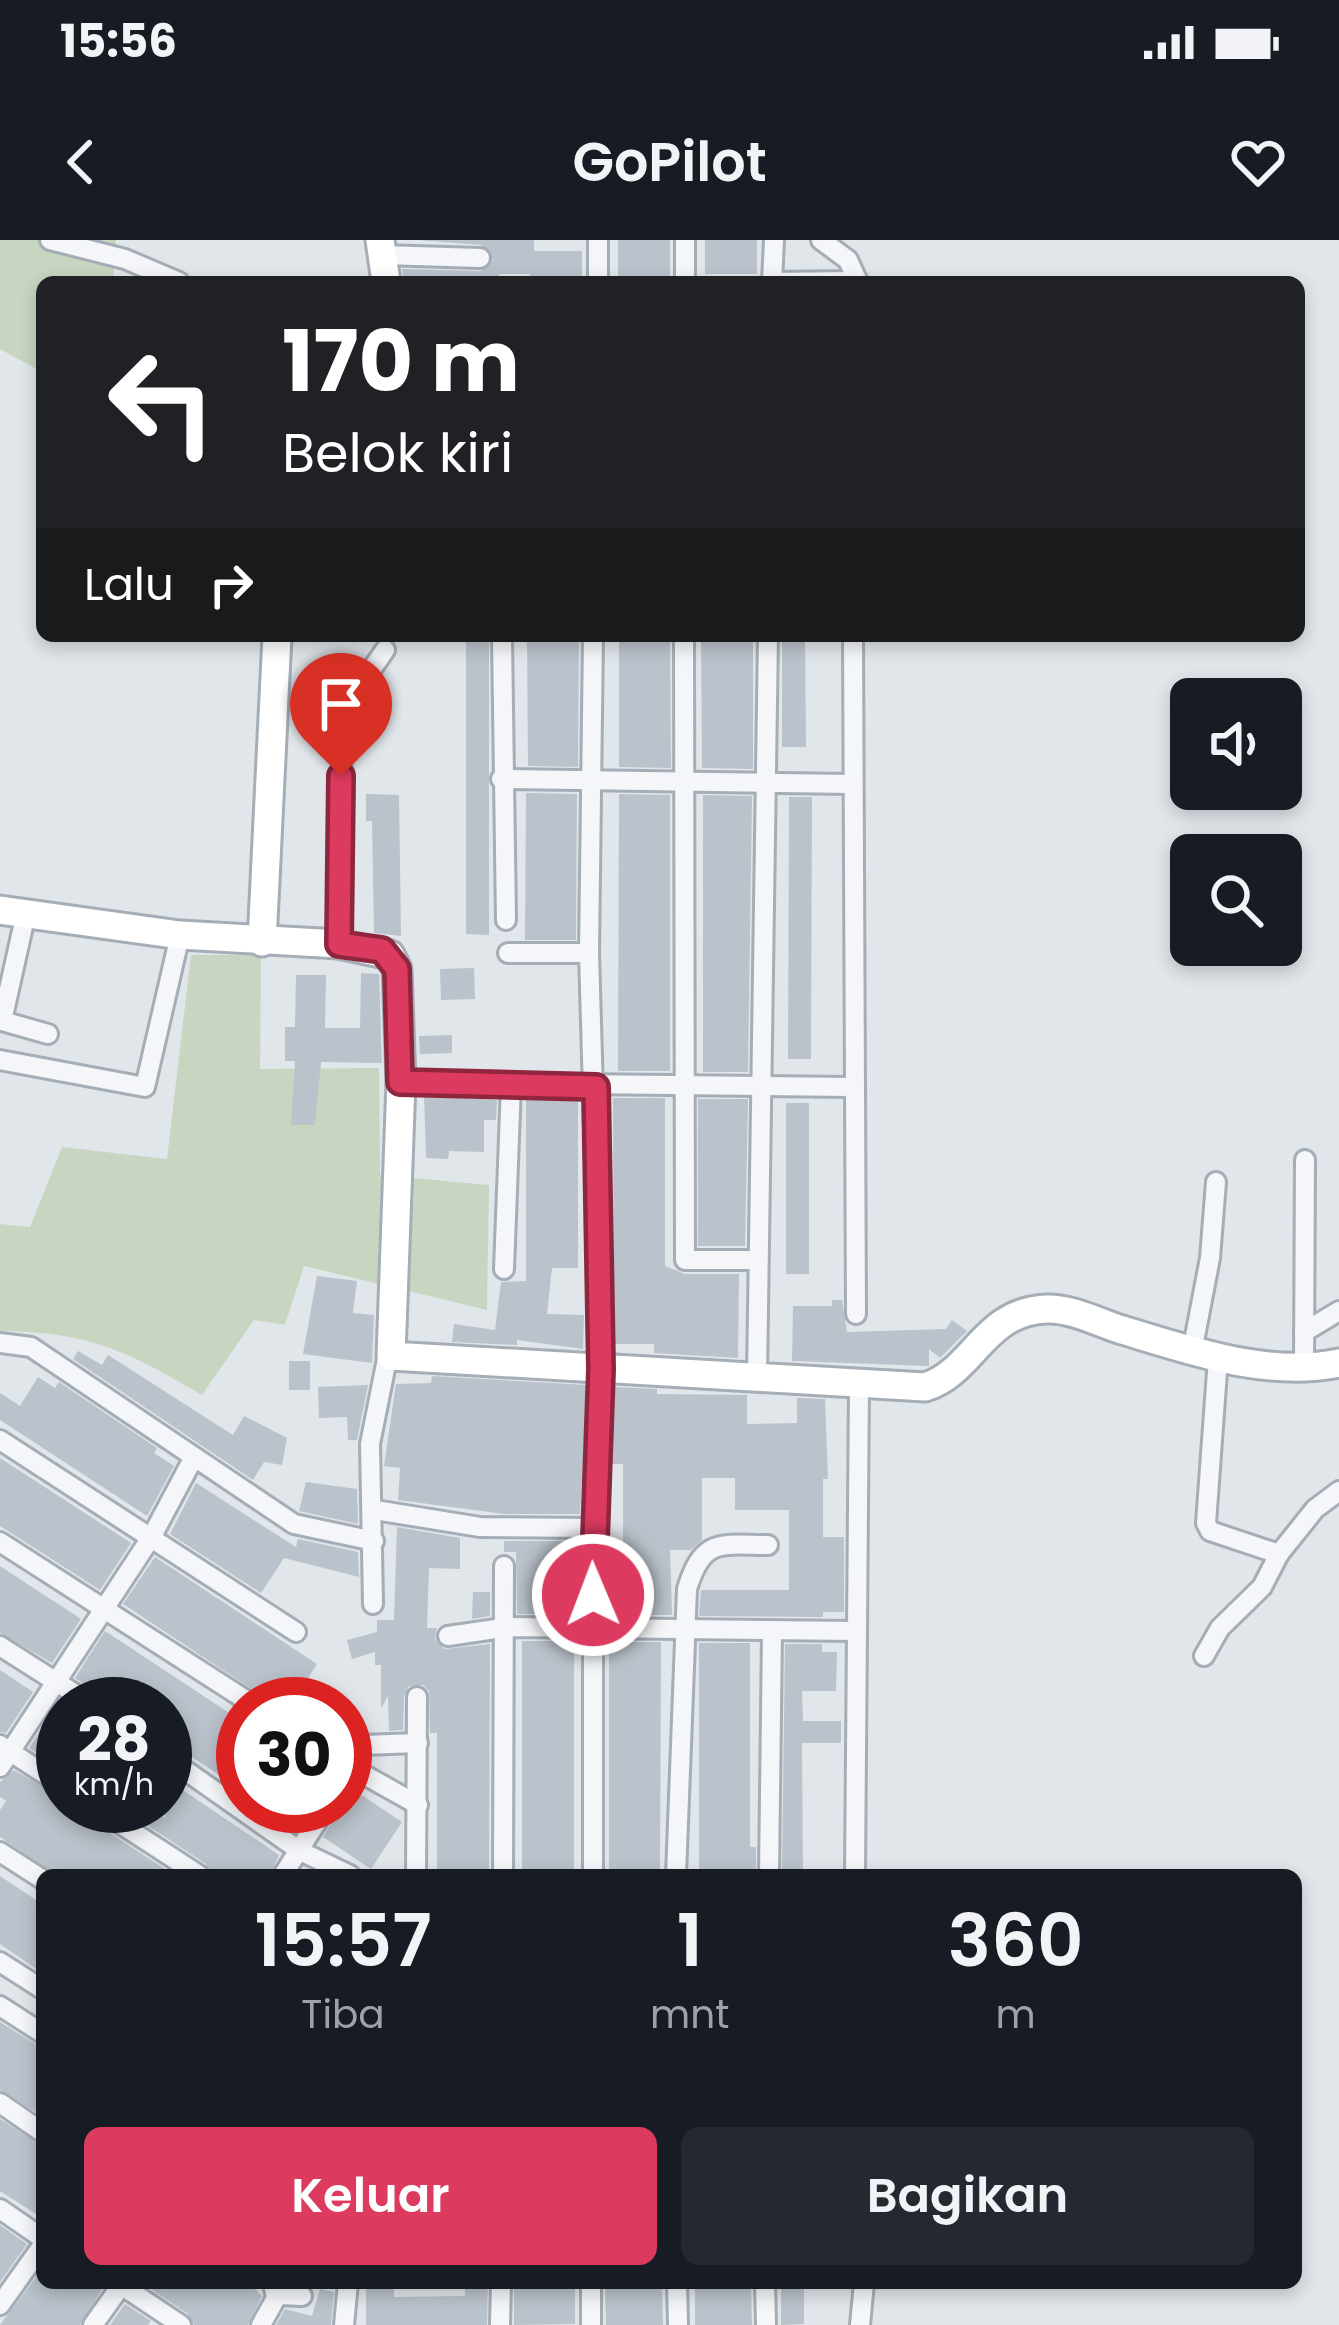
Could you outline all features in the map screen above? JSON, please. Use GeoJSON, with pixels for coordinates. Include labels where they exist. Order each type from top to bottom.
{"type":"FeatureCollection","features":[{"type":"Feature","properties":{"kind":"street"},"geometry":{"type":"LineString","coordinates":[[50,240],[74,243],[163,276]]}},
{"type":"Feature","properties":{"kind":"street"},"geometry":{"type":"LineString","coordinates":[[598,240],[598,276]]}},
{"type":"Feature","properties":{"kind":"street"},"geometry":{"type":"LineString","coordinates":[[685,240],[685,276]]}},
{"type":"Feature","properties":{"kind":"street"},"geometry":{"type":"LineString","coordinates":[[771,276],[774,240]]}},
{"type":"Feature","properties":{"kind":"street"},"geometry":{"type":"LineString","coordinates":[[821,240],[848,260],[856,276]]}},
{"type":"Feature","properties":{"kind":"street"},"geometry":{"type":"LineString","coordinates":[[383,259],[480,258]]}},
{"type":"Feature","properties":{"kind":"street"},"geometry":{"type":"LineString","coordinates":[[262,942],[277,642]]}},
{"type":"Feature","properties":{"kind":"street"},"geometry":{"type":"LineString","coordinates":[[502,642],[506,920]]}},
{"type":"Feature","properties":{"kind":"street"},"geometry":{"type":"LineString","coordinates":[[593,642],[589,953],[601,1369],[592,1528],[593,1869]]}},
{"type":"Feature","properties":{"kind":"street"},"geometry":{"type":"LineString","coordinates":[[684,642],[685,1260],[758,1260]]}},
{"type":"Feature","properties":{"kind":"street"},"geometry":{"type":"LineString","coordinates":[[757,1377],[767,642]]}},
{"type":"Feature","properties":{"kind":"street"},"geometry":{"type":"LineString","coordinates":[[854,642],[851,1088],[856,1314]]}},
{"type":"Feature","properties":{"kind":"street"},"geometry":{"type":"LineString","coordinates":[[339,944],[341,733],[352,698],[385,650]]}},
{"type":"Feature","properties":{"kind":"street"},"geometry":{"type":"LineString","coordinates":[[501,779],[851,784]]}},
{"type":"Feature","properties":{"kind":"street"},"geometry":{"type":"LineString","coordinates":[[48,1034],[2,1021],[13,912],[180,935],[382,950],[397,969],[400,1082],[388,1354],[370,1444],[375,1510],[373,1604]]}},
{"type":"Feature","properties":{"kind":"street"},"geometry":{"type":"LineString","coordinates":[[0,1060],[145,1087],[180,935]]}},
{"type":"Feature","properties":{"kind":"street"},"geometry":{"type":"LineString","coordinates":[[508,952],[589,953]]}},
{"type":"Feature","properties":{"kind":"street"},"geometry":{"type":"LineString","coordinates":[[400,1082],[851,1088]]}},
{"type":"Feature","properties":{"kind":"street"},"geometry":{"type":"LineString","coordinates":[[504,1269],[511,1084]]}},
{"type":"Feature","properties":{"kind":"street"},"geometry":{"type":"LineString","coordinates":[[1304,1365],[1305,1160]]}},
{"type":"Feature","properties":{"kind":"street"},"geometry":{"type":"LineString","coordinates":[[1216,1182],[1207,1280],[1206,1523],[1218,1538],[1279,1554]]}},
{"type":"Feature","properties":{"kind":"street"},"geometry":{"type":"LineString","coordinates":[[388,1354],[859,1385],[931,1385],[996,1326],[1044,1308],[1205,1355],[1304,1365],[1339,1363]]}},
{"type":"Feature","properties":{"kind":"street"},"geometry":{"type":"LineString","coordinates":[[1304,1333],[1339,1311]]}},
{"type":"Feature","properties":{"kind":"street"},"geometry":{"type":"LineString","coordinates":[[0,1343],[31,1347],[294,1524],[374,1541]]}},
{"type":"Feature","properties":{"kind":"street"},"geometry":{"type":"LineString","coordinates":[[854,1869],[859,1385]]}},
{"type":"Feature","properties":{"kind":"street"},"geometry":{"type":"LineString","coordinates":[[0,1440],[296,1632]]}},
{"type":"Feature","properties":{"kind":"street"},"geometry":{"type":"LineString","coordinates":[[60,1677],[152,1536],[194,1456]]}},
{"type":"Feature","properties":{"kind":"street"},"geometry":{"type":"LineString","coordinates":[[1204,1656],[1220,1628],[1262,1587],[1279,1554],[1315,1509],[1339,1492]]}},
{"type":"Feature","properties":{"kind":"street"},"geometry":{"type":"LineString","coordinates":[[375,1510],[480,1527],[592,1528]]}},
{"type":"Feature","properties":{"kind":"street"},"geometry":{"type":"LineString","coordinates":[[0,1542],[216,1680]]}},
{"type":"Feature","properties":{"kind":"street"},"geometry":{"type":"LineString","coordinates":[[676,1869],[687,1589],[700,1554],[711,1546],[768,1545]]}},
{"type":"Feature","properties":{"kind":"street"},"geometry":{"type":"LineString","coordinates":[[503,1869],[504,1565]]}},
{"type":"Feature","properties":{"kind":"street"},"geometry":{"type":"LineString","coordinates":[[448,1636],[506,1630],[856,1631]]}},
{"type":"Feature","properties":{"kind":"street"},"geometry":{"type":"LineString","coordinates":[[769,1869],[772,1632]]}},
{"type":"Feature","properties":{"kind":"street"},"geometry":{"type":"LineString","coordinates":[[0,1646],[53,1677]]}},
{"type":"Feature","properties":{"kind":"street"},"geometry":{"type":"LineString","coordinates":[[416,1869],[417,1697]]}},
{"type":"Feature","properties":{"kind":"street"},"geometry":{"type":"LineString","coordinates":[[36,1711],[4,1755],[36,1772]]}},
{"type":"Feature","properties":{"kind":"street"},"geometry":{"type":"LineString","coordinates":[[372,1745],[418,1743]]}},
{"type":"Feature","properties":{"kind":"street"},"geometry":{"type":"LineString","coordinates":[[192,1775],[300,1851],[338,1869]]}},
{"type":"Feature","properties":{"kind":"street"},"geometry":{"type":"LineString","coordinates":[[372,1782],[418,1805]]}},
{"type":"Feature","properties":{"kind":"street"},"geometry":{"type":"LineString","coordinates":[[134,1833],[190,1869]]}},
{"type":"Feature","properties":{"kind":"street"},"geometry":{"type":"LineString","coordinates":[[288,1869],[311,1833]]}},
{"type":"Feature","properties":{"kind":"street"},"geometry":{"type":"LineString","coordinates":[[0,1852],[36,1876]]}},
{"type":"Feature","properties":{"kind":"street"},"geometry":{"type":"LineString","coordinates":[[0,1962],[36,1985]]}},
{"type":"Feature","properties":{"kind":"street"},"geometry":{"type":"LineString","coordinates":[[0,2006],[36,2029]]}},
{"type":"Feature","properties":{"kind":"street"},"geometry":{"type":"LineString","coordinates":[[0,2103],[36,2128]]}},
{"type":"Feature","properties":{"kind":"street"},"geometry":{"type":"LineString","coordinates":[[0,2210],[36,2237]]}},
{"type":"Feature","properties":{"kind":"street"},"geometry":{"type":"LineString","coordinates":[[0,2305],[36,2251]]}},
{"type":"Feature","properties":{"kind":"street"},"geometry":{"type":"LineString","coordinates":[[93,2325],[118,2289]]}},
{"type":"Feature","properties":{"kind":"street"},"geometry":{"type":"LineString","coordinates":[[129,2289],[181,2325]]}},
{"type":"Feature","properties":{"kind":"street"},"geometry":{"type":"LineString","coordinates":[[261,2325],[275,2289],[302,2296]]}},
{"type":"Feature","properties":{"kind":"street"},"geometry":{"type":"LineString","coordinates":[[344,2325],[347,2289]]}},
{"type":"Feature","properties":{"kind":"street"},"geometry":{"type":"LineString","coordinates":[[500,2325],[501,2289]]}},
{"type":"Feature","properties":{"kind":"street"},"geometry":{"type":"LineString","coordinates":[[591,2289],[591,2325]]}},
{"type":"Feature","properties":{"kind":"street"},"geometry":{"type":"LineString","coordinates":[[676,2289],[678,2325]]}},
{"type":"Feature","properties":{"kind":"street"},"geometry":{"type":"LineString","coordinates":[[765,2289],[766,2325]]}},
{"type":"Feature","properties":{"kind":"street"},"geometry":{"type":"LineString","coordinates":[[860,2325],[863,2289]]}},
{"type":"Feature","properties":{"kind":"green space"},"geometry":{"type":"Polygon","coordinates":[[[0,240],[116,240],[113,276],[36,276],[36,369],[0,349],[0,240]]]}},
{"type":"Feature","properties":{"kind":"green space"},"geometry":{"type":"Polygon","coordinates":[[[191,955],[261,955],[260,1069],[379,1068],[380,1175],[489,1185],[487,1310],[304,1266],[285,1325],[254,1320],[202,1395],[107,1347],[59,1335],[0,1331],[0,1224],[30,1227],[62,1147],[167,1159],[191,955]]]}},
{"type":"Feature","properties":{"kind":"building"},"geometry":{"type":"Polygon","coordinates":[[[418,240],[534,240],[534,251],[582,251],[582,276],[403,276],[402,269],[481,271],[493,260],[482,245],[418,240]]]}},
{"type":"Feature","properties":{"kind":"building"},"geometry":{"type":"Polygon","coordinates":[[[618,240],[670,240],[670,276],[618,276],[618,240]]]}},
{"type":"Feature","properties":{"kind":"building"},"geometry":{"type":"Polygon","coordinates":[[[705,240],[757,240],[757,274],[705,274],[705,240]]]}},
{"type":"Feature","properties":{"kind":"building"},"geometry":{"type":"Polygon","coordinates":[[[466,642],[489,642],[489,935],[466,934],[466,642]]]}},
{"type":"Feature","properties":{"kind":"building"},"geometry":{"type":"Polygon","coordinates":[[[527,642],[579,642],[578,767],[528,766],[527,642]]]}},
{"type":"Feature","properties":{"kind":"building"},"geometry":{"type":"Polygon","coordinates":[[[619,642],[670,642],[671,768],[619,767],[619,642]]]}},
{"type":"Feature","properties":{"kind":"building"},"geometry":{"type":"Polygon","coordinates":[[[701,642],[753,642],[753,769],[702,768],[701,642]]]}},
{"type":"Feature","properties":{"kind":"building"},"geometry":{"type":"Polygon","coordinates":[[[782,642],[805,642],[806,747],[782,747],[782,642]]]}},
{"type":"Feature","properties":{"kind":"building"},"geometry":{"type":"Polygon","coordinates":[[[526,793],[577,794],[576,940],[525,940],[526,793]]]}},
{"type":"Feature","properties":{"kind":"building"},"geometry":{"type":"Polygon","coordinates":[[[366,794],[399,795],[401,936],[374,933],[372,821],[366,821],[366,794]]]}},
{"type":"Feature","properties":{"kind":"building"},"geometry":{"type":"Polygon","coordinates":[[[619,794],[670,795],[670,1071],[618,1071],[619,794]]]}},
{"type":"Feature","properties":{"kind":"building"},"geometry":{"type":"Polygon","coordinates":[[[703,795],[752,796],[748,1072],[703,1072],[703,795]]]}},
{"type":"Feature","properties":{"kind":"building"},"geometry":{"type":"Polygon","coordinates":[[[789,797],[812,797],[811,1059],[788,1059],[789,797]]]}},
{"type":"Feature","properties":{"kind":"building"},"geometry":{"type":"Polygon","coordinates":[[[474,968],[475,999],[441,1000],[440,969],[474,968]]]}},
{"type":"Feature","properties":{"kind":"building"},"geometry":{"type":"Polygon","coordinates":[[[361,973],[379,974],[382,1063],[321,1062],[315,1125],[291,1125],[295,1061],[285,1061],[285,1027],[295,1027],[296,975],[326,975],[325,1028],[360,1028],[361,973]]]}},
{"type":"Feature","properties":{"kind":"building"},"geometry":{"type":"Polygon","coordinates":[[[452,1035],[452,1053],[420,1054],[419,1036],[452,1035]]]}},
{"type":"Feature","properties":{"kind":"building"},"geometry":{"type":"Polygon","coordinates":[[[424,1096],[497,1100],[496,1120],[484,1120],[484,1152],[449,1151],[448,1159],[426,1158],[424,1096]]]}},
{"type":"Feature","properties":{"kind":"building"},"geometry":{"type":"Polygon","coordinates":[[[526,1097],[578,1097],[578,1268],[552,1268],[547,1314],[584,1315],[583,1349],[517,1340],[517,1345],[452,1342],[454,1324],[495,1330],[501,1282],[526,1281],[526,1097]]]}},
{"type":"Feature","properties":{"kind":"building"},"geometry":{"type":"Polygon","coordinates":[[[613,1098],[665,1098],[665,1266],[685,1274],[739,1274],[738,1358],[654,1353],[654,1344],[614,1344],[613,1098]]]}},
{"type":"Feature","properties":{"kind":"building"},"geometry":{"type":"Polygon","coordinates":[[[698,1099],[748,1099],[745,1246],[698,1246],[698,1099]]]}},
{"type":"Feature","properties":{"kind":"building"},"geometry":{"type":"Polygon","coordinates":[[[786,1103],[809,1103],[809,1274],[786,1274],[786,1103]]]}},
{"type":"Feature","properties":{"kind":"building"},"geometry":{"type":"Polygon","coordinates":[[[317,1276],[357,1281],[353,1313],[374,1315],[372,1363],[303,1354],[317,1276]]]}},
{"type":"Feature","properties":{"kind":"building"},"geometry":{"type":"Polygon","coordinates":[[[832,1300],[842,1300],[847,1332],[946,1329],[952,1320],[967,1331],[940,1358],[929,1349],[929,1366],[792,1361],[793,1306],[832,1306],[832,1300]]]}},
{"type":"Feature","properties":{"kind":"building"},"geometry":{"type":"Polygon","coordinates":[[[78,1351],[102,1365],[108,1355],[233,1435],[244,1416],[287,1438],[282,1465],[264,1462],[253,1480],[73,1359],[78,1351]]]}},
{"type":"Feature","properties":{"kind":"building"},"geometry":{"type":"Polygon","coordinates":[[[289,1361],[310,1361],[310,1390],[289,1390],[289,1361]]]}},
{"type":"Feature","properties":{"kind":"building"},"geometry":{"type":"Polygon","coordinates":[[[432,1376],[587,1385],[580,1514],[505,1514],[398,1500],[400,1468],[384,1466],[396,1384],[431,1383],[432,1376]]]}},
{"type":"Feature","properties":{"kind":"building"},"geometry":{"type":"Polygon","coordinates":[[[38,1377],[55,1388],[59,1382],[157,1448],[154,1453],[174,1466],[147,1516],[0,1420],[0,1393],[20,1406],[38,1377]]]}},
{"type":"Feature","properties":{"kind":"building"},"geometry":{"type":"Polygon","coordinates":[[[368,1385],[357,1440],[348,1440],[347,1417],[319,1418],[318,1387],[368,1385]]]}},
{"type":"Feature","properties":{"kind":"building"},"geometry":{"type":"Polygon","coordinates":[[[614,1387],[657,1389],[657,1394],[747,1395],[747,1424],[797,1423],[797,1398],[825,1399],[828,1479],[823,1479],[823,1537],[844,1537],[844,1612],[823,1612],[823,1617],[699,1616],[701,1590],[789,1590],[789,1510],[735,1510],[735,1478],[702,1478],[702,1540],[691,1550],[670,1550],[672,1615],[612,1615],[609,1570],[623,1570],[623,1464],[610,1464],[614,1387]]]}},
{"type":"Feature","properties":{"kind":"building"},"geometry":{"type":"Polygon","coordinates":[[[0,1458],[131,1543],[100,1590],[0,1526],[0,1458]]]}},
{"type":"Feature","properties":{"kind":"building"},"geometry":{"type":"Polygon","coordinates":[[[306,1482],[357,1489],[358,1524],[299,1511],[306,1482]]]}},
{"type":"Feature","properties":{"kind":"building"},"geometry":{"type":"Polygon","coordinates":[[[196,1483],[296,1547],[298,1539],[358,1552],[359,1577],[284,1558],[261,1593],[170,1534],[196,1483]]]}},
{"type":"Feature","properties":{"kind":"building"},"geometry":{"type":"Polygon","coordinates":[[[397,1527],[460,1538],[460,1569],[429,1568],[427,1628],[437,1628],[435,1639],[444,1649],[490,1644],[489,1869],[437,1869],[437,1733],[430,1733],[429,1691],[423,1685],[409,1686],[404,1696],[403,1730],[389,1731],[388,1696],[381,1708],[381,1665],[375,1665],[375,1652],[352,1659],[347,1640],[377,1632],[377,1620],[394,1620],[397,1527]]]}},
{"type":"Feature","properties":{"kind":"building"},"geometry":{"type":"Polygon","coordinates":[[[504,1541],[580,1541],[578,1614],[517,1614],[516,1552],[504,1552],[504,1541]]]}},
{"type":"Feature","properties":{"kind":"building"},"geometry":{"type":"Polygon","coordinates":[[[155,1557],[317,1664],[309,1677],[233,1677],[123,1604],[155,1557]]]}},
{"type":"Feature","properties":{"kind":"building"},"geometry":{"type":"Polygon","coordinates":[[[0,1566],[81,1619],[52,1663],[0,1633],[0,1566]]]}},
{"type":"Feature","properties":{"kind":"building"},"geometry":{"type":"Polygon","coordinates":[[[473,1592],[490,1592],[490,1616],[472,1619],[473,1592]]]}},
{"type":"Feature","properties":{"kind":"building"},"geometry":{"type":"Polygon","coordinates":[[[105,1631],[175,1677],[76,1677],[105,1631]]]}},
{"type":"Feature","properties":{"kind":"building"},"geometry":{"type":"Polygon","coordinates":[[[522,1641],[574,1641],[574,1869],[522,1869],[522,1641]]]}},
{"type":"Feature","properties":{"kind":"building"},"geometry":{"type":"Polygon","coordinates":[[[609,1642],[661,1642],[660,1869],[609,1869],[609,1642]]]}},
{"type":"Feature","properties":{"kind":"building"},"geometry":{"type":"Polygon","coordinates":[[[699,1643],[750,1643],[750,1847],[756,1847],[756,1869],[699,1869],[699,1643]]]}},
{"type":"Feature","properties":{"kind":"building"},"geometry":{"type":"Polygon","coordinates":[[[785,1644],[822,1644],[822,1652],[837,1652],[836,1691],[802,1691],[803,1721],[841,1721],[841,1743],[802,1743],[803,1869],[782,1869],[785,1644]]]}},
{"type":"Feature","properties":{"kind":"building"},"geometry":{"type":"Polygon","coordinates":[[[0,1670],[33,1692],[6,1733],[0,1732],[0,1670]]]}},
{"type":"Feature","properties":{"kind":"building"},"geometry":{"type":"Polygon","coordinates":[[[192,1688],[216,1704],[216,1773],[192,1757],[192,1688]]]}},
{"type":"Feature","properties":{"kind":"building"},"geometry":{"type":"Polygon","coordinates":[[[14,1770],[36,1783],[36,1833],[110,1833],[165,1869],[47,1869],[0,1837],[0,1810],[6,1801],[0,1797],[0,1782],[14,1770]]]}},
{"type":"Feature","properties":{"kind":"building"},"geometry":{"type":"Polygon","coordinates":[[[192,1796],[216,1812],[216,1833],[246,1833],[279,1855],[273,1869],[209,1869],[159,1833],[192,1833],[192,1796]]]}},
{"type":"Feature","properties":{"kind":"building"},"geometry":{"type":"Polygon","coordinates":[[[372,1802],[402,1822],[371,1869],[323,1837],[325,1833],[372,1833],[372,1802]]]}},
{"type":"Feature","properties":{"kind":"building"},"geometry":{"type":"Polygon","coordinates":[[[0,1876],[36,1900],[36,1969],[0,1944],[0,1876]]]}},
{"type":"Feature","properties":{"kind":"building"},"geometry":{"type":"Polygon","coordinates":[[[0,2022],[36,2044],[36,2112],[0,2090],[0,2022]]]}},
{"type":"Feature","properties":{"kind":"building"},"geometry":{"type":"Polygon","coordinates":[[[0,2119],[36,2141],[36,2214],[0,2191],[0,2119]]]}},
{"type":"Feature","properties":{"kind":"building"},"geometry":{"type":"Polygon","coordinates":[[[0,2225],[27,2244],[0,2282],[0,2225]]]}},
{"type":"Feature","properties":{"kind":"building"},"geometry":{"type":"Polygon","coordinates":[[[36,2277],[36,2289],[102,2289],[80,2325],[0,2325],[36,2277]]]}},
{"type":"Feature","properties":{"kind":"building"},"geometry":{"type":"Polygon","coordinates":[[[151,2289],[255,2289],[262,2296],[248,2325],[194,2325],[188,2314],[151,2289]]]}},
{"type":"Feature","properties":{"kind":"building"},"geometry":{"type":"Polygon","coordinates":[[[320,2289],[334,2292],[331,2325],[276,2325],[285,2309],[312,2316],[320,2289]]]}},
{"type":"Feature","properties":{"kind":"building"},"geometry":{"type":"Polygon","coordinates":[[[366,2289],[394,2289],[394,2297],[465,2296],[465,2289],[488,2289],[487,2325],[366,2325],[366,2289]]]}},
{"type":"Feature","properties":{"kind":"building"},"geometry":{"type":"Polygon","coordinates":[[[514,2289],[575,2289],[575,2324],[514,2325],[514,2289]]]}},
{"type":"Feature","properties":{"kind":"building"},"geometry":{"type":"Polygon","coordinates":[[[605,2289],[662,2289],[663,2325],[606,2325],[605,2289]]]}},
{"type":"Feature","properties":{"kind":"building"},"geometry":{"type":"Polygon","coordinates":[[[695,2289],[751,2289],[752,2325],[695,2325],[695,2289]]]}},
{"type":"Feature","properties":{"kind":"building"},"geometry":{"type":"Polygon","coordinates":[[[781,2289],[804,2289],[804,2324],[781,2325],[781,2289]]]}},
{"type":"Feature","properties":{"kind":"building"},"geometry":{"type":"Polygon","coordinates":[[[125,2304],[151,2321],[148,2325],[110,2325],[125,2304]]]}},
{"type":"Feature","properties":{"kind":"route"},"geometry":{"type":"LineString","coordinates":[[341,776],[339,944],[382,950],[397,969],[400,1082],[596,1087],[601,1369],[593,1595]]}}]}
